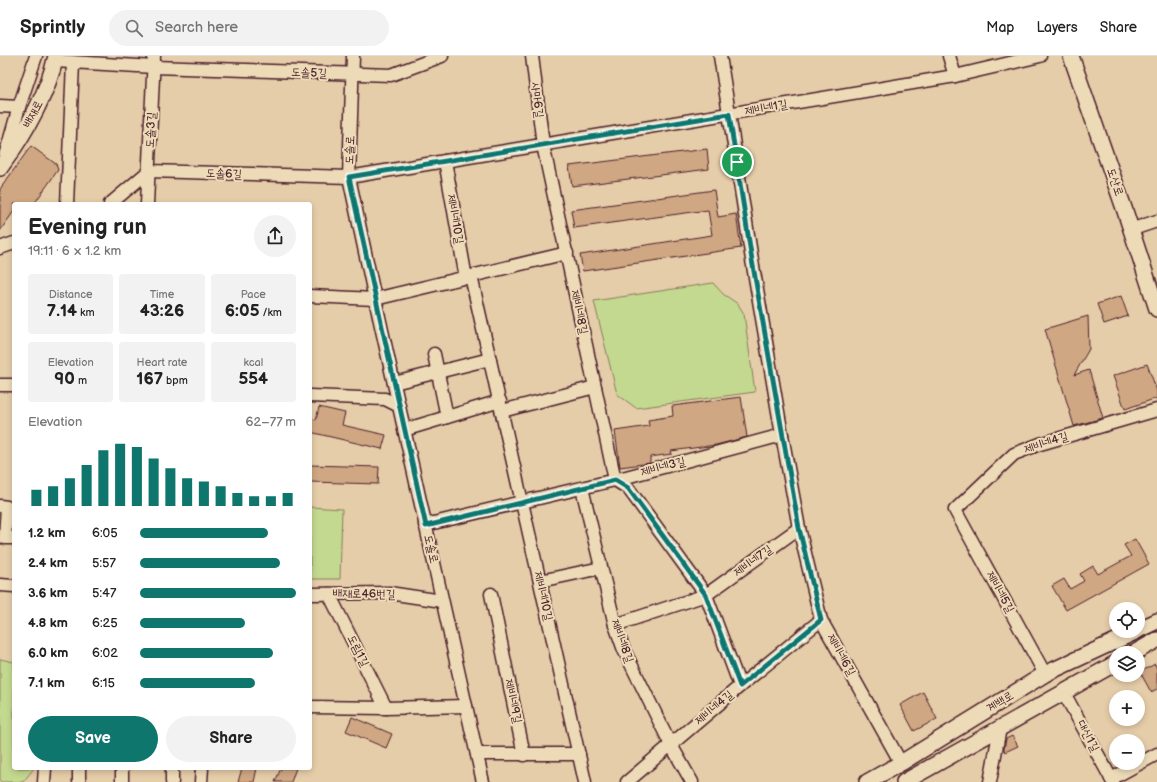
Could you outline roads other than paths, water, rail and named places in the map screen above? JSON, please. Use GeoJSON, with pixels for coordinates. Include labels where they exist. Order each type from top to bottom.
{"type":"FeatureCollection","features":[{"type":"Feature","properties":{"kind":"main road","name":"도산로"},"geometry":{"type":"LineString","coordinates":[[1071,56],[1157,309]]}},
{"type":"Feature","properties":{"kind":"main road","name":"배재로"},"geometry":{"type":"LineString","coordinates":[[2,166],[41,101],[55,58]]}},
{"type":"Feature","properties":{"kind":"main road","name":"계백로"},"geometry":{"type":"LineString","coordinates":[[1145,627],[1157,622]]}},
{"type":"Feature","properties":{"kind":"main road","name":"계백로"},"geometry":{"type":"LineString","coordinates":[[867,782],[901,763],[1045,674],[1122,638]]}},
{"type":"Feature","properties":{"kind":"main road"},"geometry":{"type":"LineString","coordinates":[[1145,647],[1157,640]]}},
{"type":"Feature","properties":{"kind":"main road","name":"계백로"},"geometry":{"type":"LineString","coordinates":[[904,782],[1109,667]]}},
{"type":"Feature","properties":{"kind":"street"},"geometry":{"type":"LineString","coordinates":[[2,166],[36,56]]}},
{"type":"Feature","properties":{"kind":"street","name":"도솔로"},"geometry":{"type":"LineString","coordinates":[[354,56],[349,177],[483,782]]}},
{"type":"Feature","properties":{"kind":"street","name":"도솔5길"},"geometry":{"type":"LineString","coordinates":[[55,58],[73,63],[154,61],[391,76],[442,56]]}},
{"type":"Feature","properties":{"kind":"street","name":"사마6길"},"geometry":{"type":"LineString","coordinates":[[532,56],[543,145]]}},
{"type":"Feature","properties":{"kind":"street","name":"제비네6길"},"geometry":{"type":"LineString","coordinates":[[720,56],[752,260],[782,435],[799,528],[821,620],[901,763]]}},
{"type":"Feature","properties":{"kind":"street"},"geometry":{"type":"LineString","coordinates":[[949,56],[954,76]]}},
{"type":"Feature","properties":{"kind":"street","name":"제비네1길"},"geometry":{"type":"LineString","coordinates":[[349,177],[954,76],[1040,56]]}},
{"type":"Feature","properties":{"kind":"street","name":"도솔3길"},"geometry":{"type":"LineString","coordinates":[[147,202],[154,61]]}},
{"type":"Feature","properties":{"kind":"street"},"geometry":{"type":"LineString","coordinates":[[67,202],[73,63]]}},
{"type":"Feature","properties":{"kind":"street","name":"배재로"},"geometry":{"type":"LineString","coordinates":[[0,106],[19,108]]}},
{"type":"Feature","properties":{"kind":"street","name":"제비네8길"},"geometry":{"type":"LineString","coordinates":[[543,145],[615,480]]}},
{"type":"Feature","properties":{"kind":"street","name":"제비네10길"},"geometry":{"type":"LineString","coordinates":[[445,161],[469,277],[501,406],[585,782]]}},
{"type":"Feature","properties":{"kind":"street"},"geometry":{"type":"LineString","coordinates":[[112,202],[149,171]]}},
{"type":"Feature","properties":{"kind":"street","name":"도솔6길"},"geometry":{"type":"LineString","coordinates":[[149,171],[349,177]]}},
{"type":"Feature","properties":{"kind":"street"},"geometry":{"type":"LineString","coordinates":[[1130,230],[1157,221]]}},
{"type":"Feature","properties":{"kind":"street"},"geometry":{"type":"LineString","coordinates":[[0,244],[12,242]]}},
{"type":"Feature","properties":{"kind":"street"},"geometry":{"type":"LineString","coordinates":[[0,248],[12,243]]}},
{"type":"Feature","properties":{"kind":"street"},"geometry":{"type":"LineString","coordinates":[[312,296],[375,299],[567,253]]}},
{"type":"Feature","properties":{"kind":"street"},"geometry":{"type":"LineString","coordinates":[[434,354],[447,417]]}},
{"type":"Feature","properties":{"kind":"street"},"geometry":{"type":"LineString","coordinates":[[394,383],[437,371],[490,359]]}},
{"type":"Feature","properties":{"kind":"street"},"geometry":{"type":"LineString","coordinates":[[0,385],[12,385]]}},
{"type":"Feature","properties":{"kind":"street"},"geometry":{"type":"LineString","coordinates":[[404,430],[447,417],[595,387]]}},
{"type":"Feature","properties":{"kind":"street"},"geometry":{"type":"LineString","coordinates":[[312,396],[385,399],[399,406]]}},
{"type":"Feature","properties":{"kind":"street","name":"제비네4길"},"geometry":{"type":"LineString","coordinates":[[955,510],[1014,454],[1040,444],[1157,410]]}},
{"type":"Feature","properties":{"kind":"street","name":"제비네3길"},"geometry":{"type":"LineString","coordinates":[[426,526],[615,480],[782,435]]}},
{"type":"Feature","properties":{"kind":"street"},"geometry":{"type":"LineString","coordinates":[[615,480],[628,488],[706,595],[740,686]]}},
{"type":"Feature","properties":{"kind":"street","name":"제비네8길"},"geometry":{"type":"LineString","coordinates":[[582,488],[615,625],[624,650],[670,745],[692,782]]}},
{"type":"Feature","properties":{"kind":"street"},"geometry":{"type":"LineString","coordinates":[[0,506],[7,507],[6,538],[12,538]]}},
{"type":"Feature","properties":{"kind":"street","name":"제비네5길"},"geometry":{"type":"LineString","coordinates":[[955,510],[1045,674]]}},
{"type":"Feature","properties":{"kind":"street","name":"제비네7길"},"geometry":{"type":"LineString","coordinates":[[615,625],[706,595],[799,528]]}},
{"type":"Feature","properties":{"kind":"street"},"geometry":{"type":"LineString","coordinates":[[540,581],[601,568]]}},
{"type":"Feature","properties":{"kind":"street"},"geometry":{"type":"LineString","coordinates":[[0,586],[12,586]]}},
{"type":"Feature","properties":{"kind":"street","name":"배재로46번길"},"geometry":{"type":"LineString","coordinates":[[312,594],[389,593],[442,601]]}},
{"type":"Feature","properties":{"kind":"street","name":"도림1길"},"geometry":{"type":"LineString","coordinates":[[329,594],[386,708]]}},
{"type":"Feature","properties":{"kind":"street","name":"제비네9길"},"geometry":{"type":"LineString","coordinates":[[491,594],[524,755]]}},
{"type":"Feature","properties":{"kind":"street","name":"제비네4길"},"geometry":{"type":"LineString","coordinates":[[628,782],[740,686],[821,620]]}},
{"type":"Feature","properties":{"kind":"street","name":"대신1길"},"geometry":{"type":"LineString","coordinates":[[1064,693],[1112,780],[1157,754]]}},
{"type":"Feature","properties":{"kind":"street"},"geometry":{"type":"LineString","coordinates":[[312,707],[386,708],[466,706]]}},
{"type":"Feature","properties":{"kind":"street"},"geometry":{"type":"LineString","coordinates":[[990,782],[1000,728]]}},
{"type":"Feature","properties":{"kind":"street"},"geometry":{"type":"LineString","coordinates":[[477,754],[578,754]]}},
{"type":"Feature","properties":{"kind":"street"},"geometry":{"type":"LineString","coordinates":[[44,782],[46,770]]}},
{"type":"Feature","properties":{"kind":"street"},"geometry":{"type":"LineString","coordinates":[[79,770],[79,782]]}},
{"type":"Feature","properties":{"kind":"street"},"geometry":{"type":"LineString","coordinates":[[122,770],[122,782]]}},
{"type":"Feature","properties":{"kind":"street"},"geometry":{"type":"LineString","coordinates":[[172,770],[172,782]]}},
{"type":"Feature","properties":{"kind":"street"},"geometry":{"type":"LineString","coordinates":[[201,782],[202,770]]}}]}
